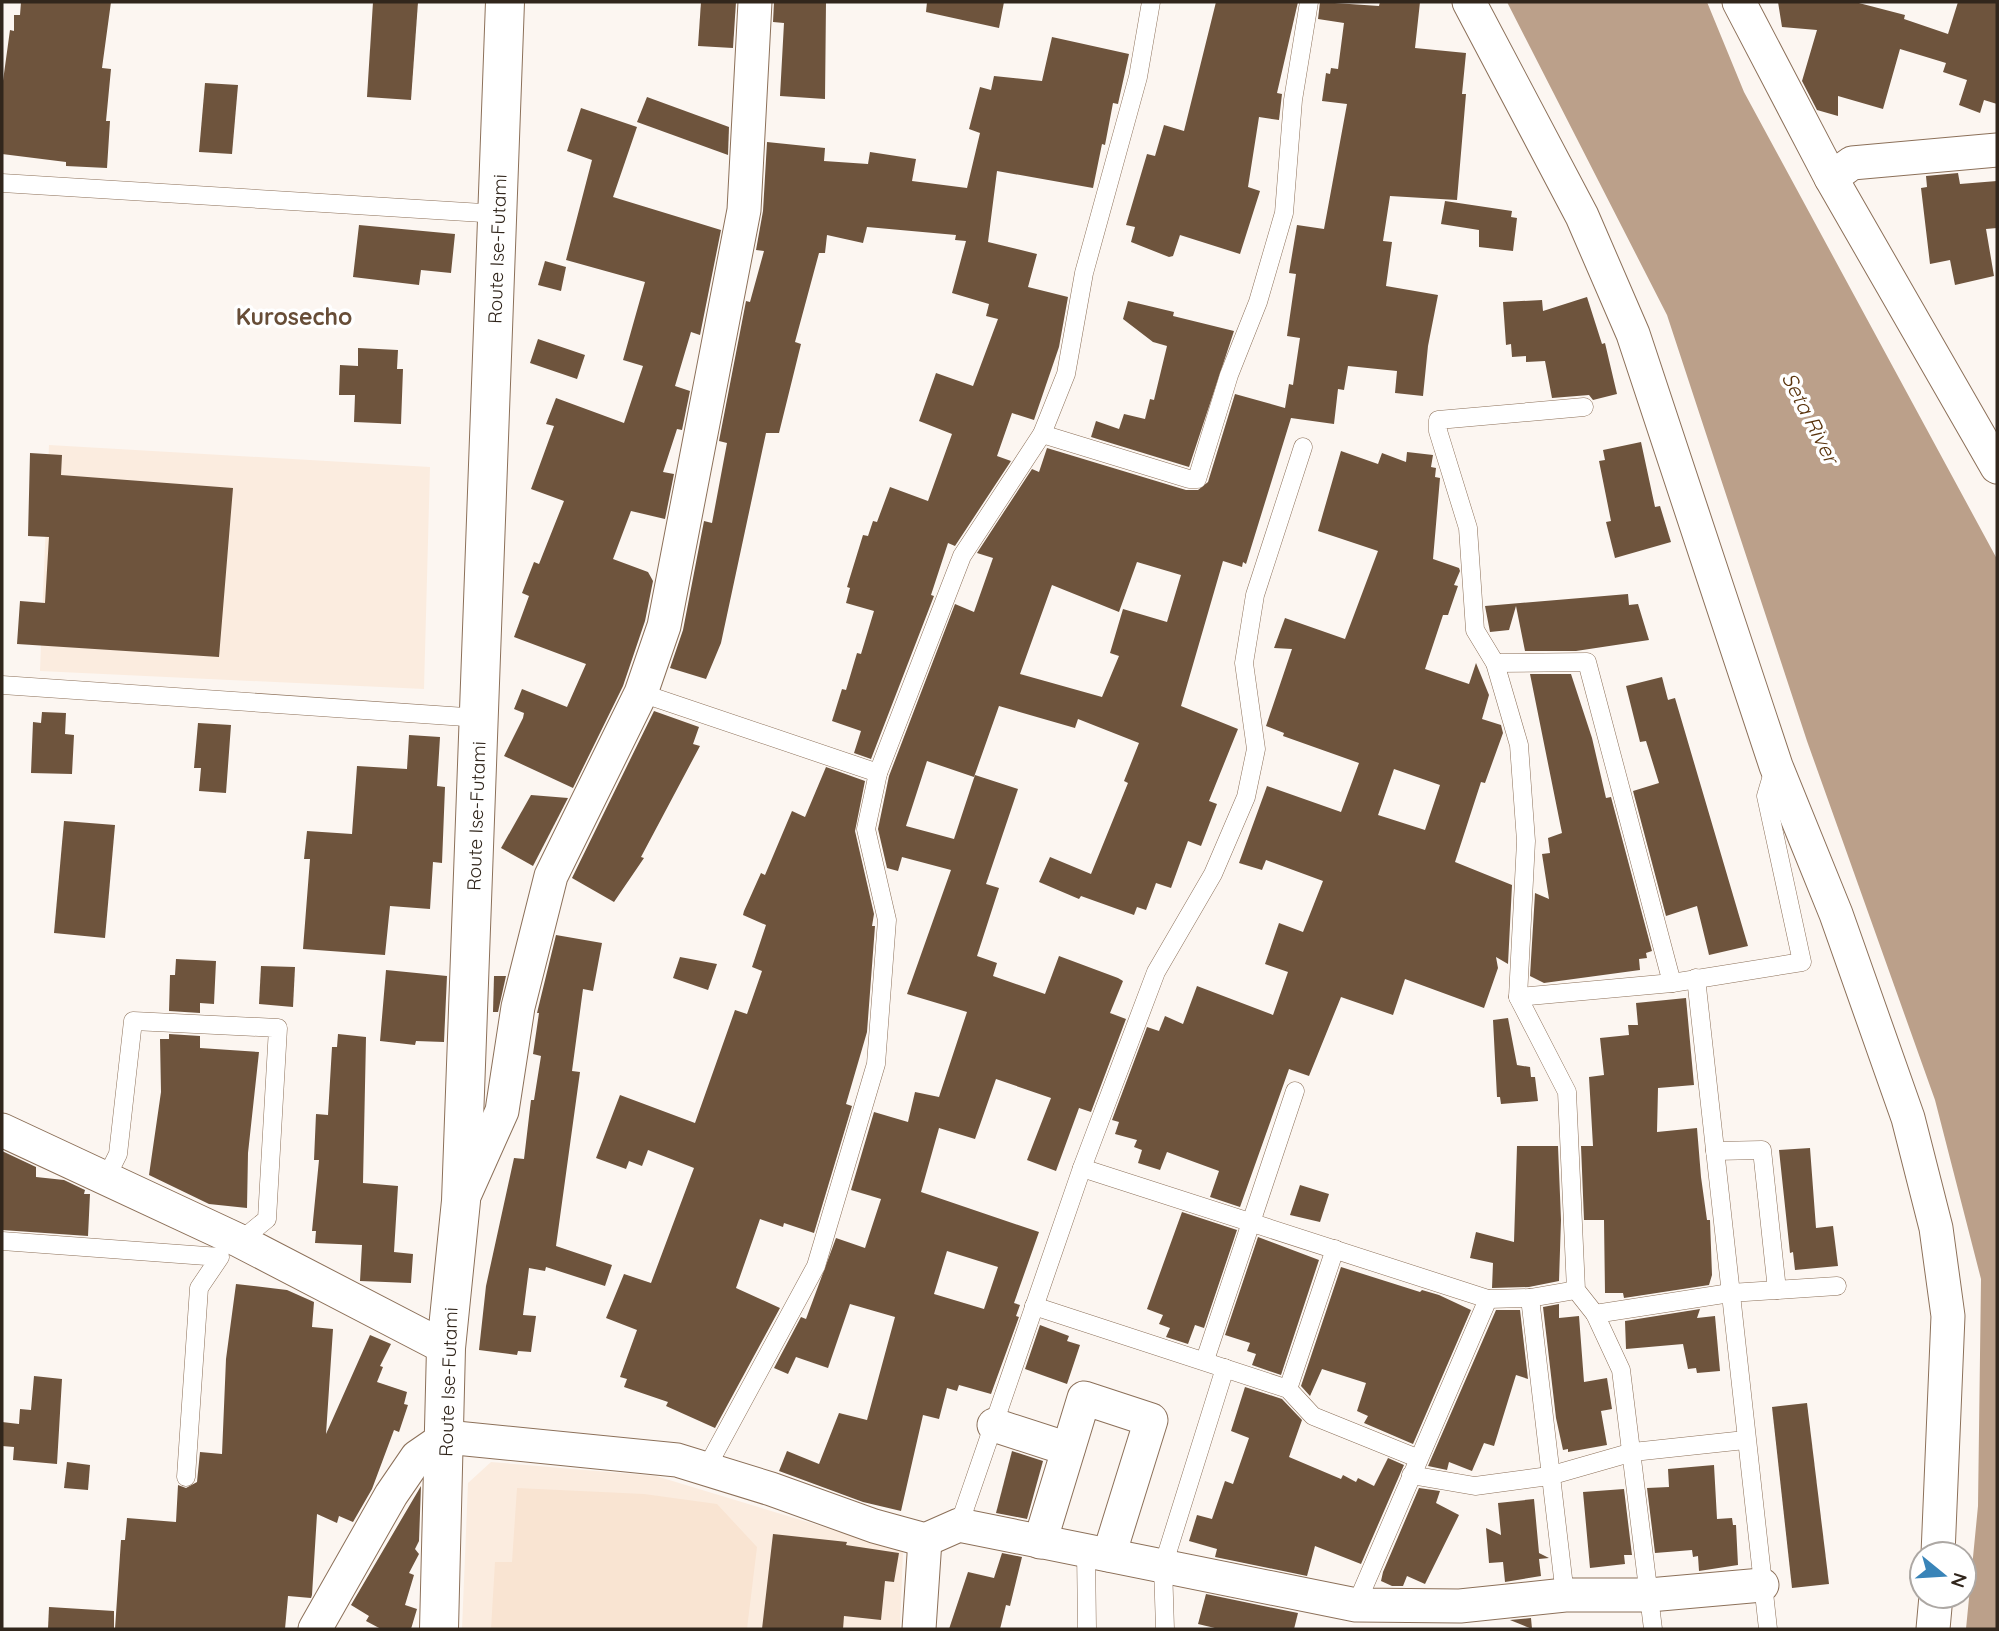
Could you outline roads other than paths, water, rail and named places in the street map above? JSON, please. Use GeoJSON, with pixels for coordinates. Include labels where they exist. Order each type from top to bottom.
{"type":"FeatureCollection","features":[{"type":"Feature","properties":{"kind":"main road","name":"Route Ise-Futami"},"geometry":{"type":"LineString","coordinates":[[439,1629],[446,1437],[446,1348],[461,1201],[505,2]]}},
{"type":"Feature","properties":{"kind":"street"},"geometry":{"type":"LineString","coordinates":[[461,1201],[502,1111],[518,1007],[551,876],[640,693],[664,626],[744,211],[755,2]]}},
{"type":"Feature","properties":{"kind":"street"},"geometry":{"type":"LineString","coordinates":[[1469,2],[1582,216],[1633,334],[1776,766],[1836,914],[1904,1105],[1936,1228],[1948,1316],[1939,1540]]}},
{"type":"Feature","properties":{"kind":"street"},"geometry":{"type":"LineString","coordinates":[[1739,2],[1831,178],[1997,467]]}},
{"type":"Feature","properties":{"kind":"street"},"geometry":{"type":"LineString","coordinates":[[1831,178],[1852,163],[1997,150]]}},
{"type":"Feature","properties":{"kind":"street"},"geometry":{"type":"LineString","coordinates":[[2,1130],[106,1178],[230,1249],[446,1348]]}},
{"type":"Feature","properties":{"kind":"street"},"geometry":{"type":"LineString","coordinates":[[1040,1542],[1084,1398],[1151,1420],[1097,1553]]}},
{"type":"Feature","properties":{"kind":"street"},"geometry":{"type":"LineString","coordinates":[[994,1425],[1069,1449]]}},
{"type":"Feature","properties":{"kind":"street"},"geometry":{"type":"LineString","coordinates":[[315,1629],[391,1495],[417,1457],[446,1437],[640,1454],[707,1467],[874,1527],[925,1540],[959,1525],[1356,1605],[1461,1605],[1564,1595],[1648,1595],[1762,1585]]}},
{"type":"Feature","properties":{"kind":"street"},"geometry":{"type":"LineString","coordinates":[[919,1629],[925,1540]]}},
{"type":"Feature","properties":{"kind":"street"},"geometry":{"type":"LineString","coordinates":[[1933,1629],[1935,1610]]}},
{"type":"Feature","properties":{"kind":"lane"},"geometry":{"type":"LineString","coordinates":[[707,1467],[816,1266],[877,1064],[887,920],[866,829],[878,773],[962,556],[1042,434],[1066,374],[1084,273],[1138,77],[1151,2]]}},
{"type":"Feature","properties":{"kind":"lane"},"geometry":{"type":"LineString","coordinates":[[1042,434],[1189,479],[1198,479],[1229,375],[1258,302],[1283,212],[1293,100],[1309,2]]}},
{"type":"Feature","properties":{"kind":"lane"},"geometry":{"type":"LineString","coordinates":[[2,184],[499,214]]}},
{"type":"Feature","properties":{"kind":"lane"},"geometry":{"type":"LineString","coordinates":[[1584,407],[1438,420],[1438,431],[1468,528],[1475,630],[1495,663],[1519,745],[1526,841],[1518,997],[1567,1091],[1576,1290],[1595,1314],[1621,1370],[1653,1629]]}},
{"type":"Feature","properties":{"kind":"lane"},"geometry":{"type":"LineString","coordinates":[[959,1525],[1082,1168],[1156,972],[1213,874],[1246,797],[1256,750],[1244,663],[1255,596],[1303,447]]}},
{"type":"Feature","properties":{"kind":"lane"},"geometry":{"type":"LineString","coordinates":[[1495,663],[1587,662],[1672,982]]}},
{"type":"Feature","properties":{"kind":"lane"},"geometry":{"type":"LineString","coordinates":[[2,685],[480,718]]}},
{"type":"Feature","properties":{"kind":"lane"},"geometry":{"type":"LineString","coordinates":[[640,693],[878,773]]}},
{"type":"Feature","properties":{"kind":"lane"},"geometry":{"type":"LineString","coordinates":[[1518,997],[1672,982],[1802,962],[1766,796],[1776,766]]}},
{"type":"Feature","properties":{"kind":"lane"},"geometry":{"type":"LineString","coordinates":[[1696,978],[1768,1629]]}},
{"type":"Feature","properties":{"kind":"lane"},"geometry":{"type":"LineString","coordinates":[[106,1178],[118,1154],[133,1021],[278,1028],[267,1219],[230,1249],[200,1288],[186,1477]]}},
{"type":"Feature","properties":{"kind":"lane"},"geometry":{"type":"LineString","coordinates":[[1205,1360],[1295,1091]]}},
{"type":"Feature","properties":{"kind":"lane"},"geometry":{"type":"LineString","coordinates":[[1715,1152],[1762,1150],[1777,1290]]}},
{"type":"Feature","properties":{"kind":"lane"},"geometry":{"type":"LineString","coordinates":[[1082,1168],[1488,1299],[1530,1298],[1576,1290]]}},
{"type":"Feature","properties":{"kind":"lane"},"geometry":{"type":"LineString","coordinates":[[2,1241],[230,1249]]}},
{"type":"Feature","properties":{"kind":"lane"},"geometry":{"type":"LineString","coordinates":[[1288,1389],[1335,1249]]}},
{"type":"Feature","properties":{"kind":"lane"},"geometry":{"type":"LineString","coordinates":[[1595,1314],[1730,1293],[1837,1286]]}},
{"type":"Feature","properties":{"kind":"lane"},"geometry":{"type":"LineString","coordinates":[[1530,1298],[1564,1595]]}},
{"type":"Feature","properties":{"kind":"lane"},"geometry":{"type":"LineString","coordinates":[[1356,1605],[1488,1299]]}},
{"type":"Feature","properties":{"kind":"lane"},"geometry":{"type":"LineString","coordinates":[[1034,1306],[1288,1389],[1313,1416],[1414,1466],[1475,1486],[1549,1476],[1633,1452],[1745,1440]]}},
{"type":"Feature","properties":{"kind":"lane"},"geometry":{"type":"LineString","coordinates":[[1166,1629],[1163,1566],[1225,1367]]}},
{"type":"Feature","properties":{"kind":"lane"},"geometry":{"type":"LineString","coordinates":[[1087,1629],[1097,1553]]}},
{"type":"Feature","properties":{"kind":"water","name":"Seta River"},"geometry":{"type":"Polygon","coordinates":[[[1507,2],[1707,2],[1744,92],[1997,559],[1997,1629],[1966,1629],[1968,1610],[1978,1610],[1978,1540],[1975,1540],[1978,1506],[1981,1279],[1935,1100],[1807,741],[1667,315],[1507,2]]]}},
{"type":"Feature","properties":{"kind":"district","name":"Kurosecho"},"geometry":{"type":"Point","coordinates":[294,317]}}]}
